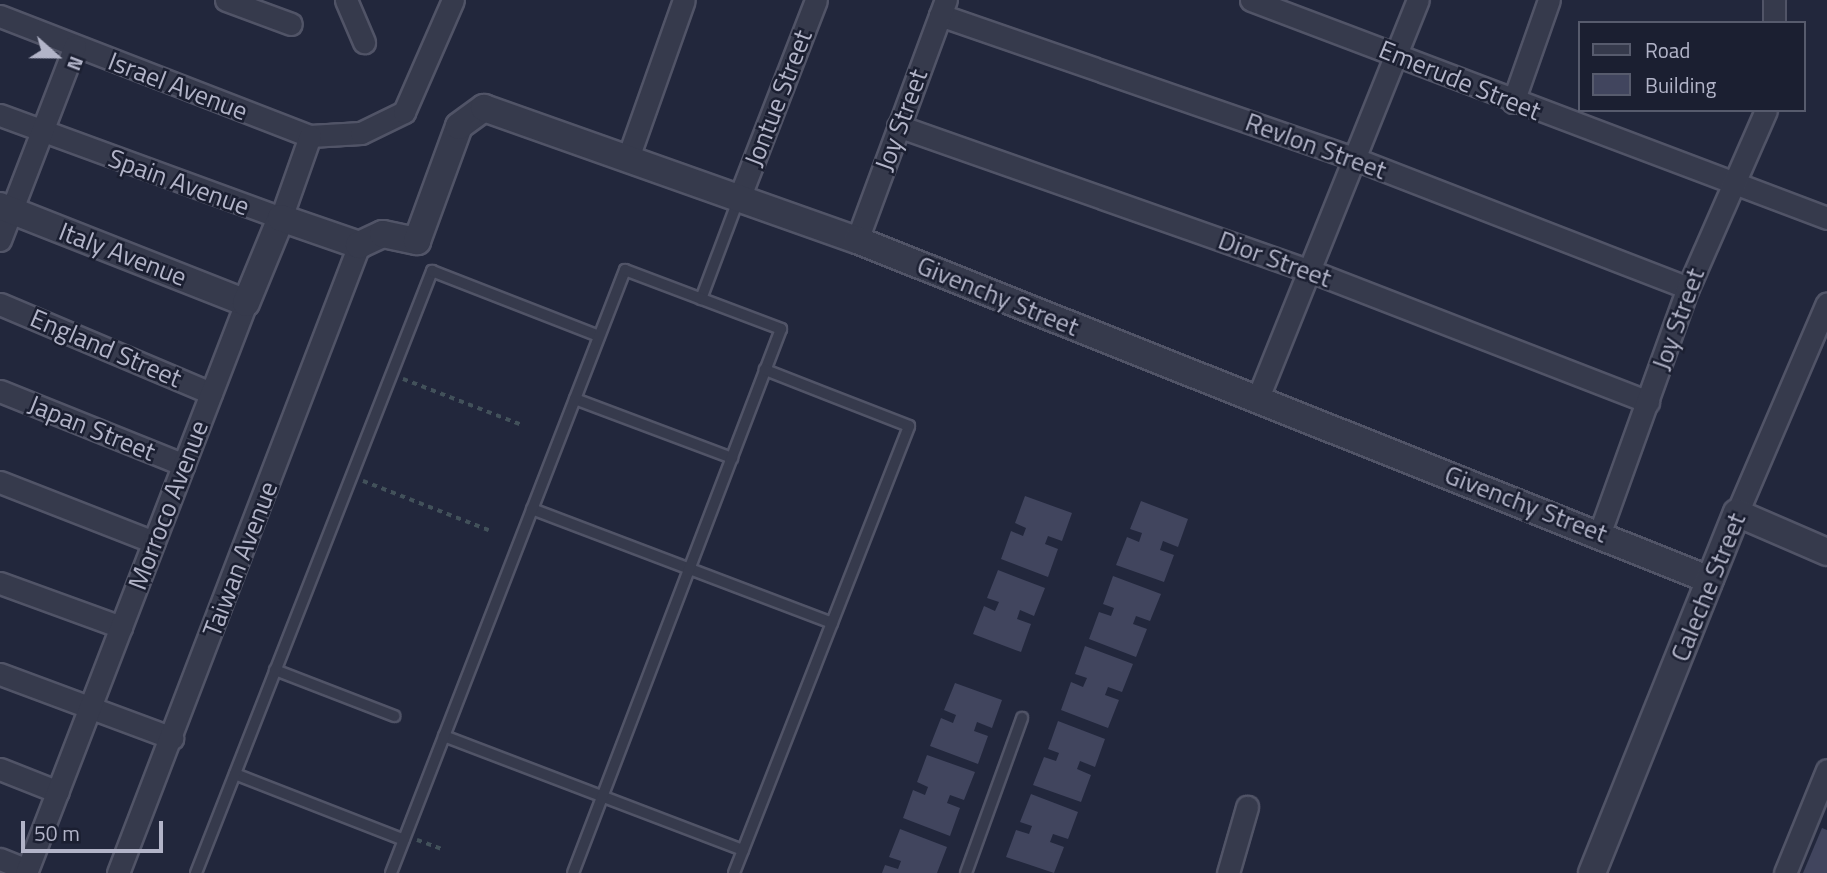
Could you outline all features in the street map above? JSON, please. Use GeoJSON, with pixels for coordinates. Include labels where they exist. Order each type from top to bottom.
{"type":"FeatureCollection","features":[{"type":"Feature","properties":{"kind":"street"},"geometry":{"type":"LineString","coordinates":[[226,0],[290,24]]}},
{"type":"Feature","properties":{"kind":"street"},"geometry":{"type":"LineString","coordinates":[[346,0],[364,42]]}},
{"type":"Feature","properties":{"kind":"street","name":"Israel Avenue"},"geometry":{"type":"LineString","coordinates":[[10,12],[75,46],[310,136],[360,133],[404,112],[417,94],[453,0]]}},
{"type":"Feature","properties":{"kind":"street"},"geometry":{"type":"LineString","coordinates":[[629,155],[684,0]]}},
{"type":"Feature","properties":{"kind":"street","name":"Jontue Street"},"geometry":{"type":"LineString","coordinates":[[740,196],[816,0]]}},
{"type":"Feature","properties":{"kind":"street","name":"Emerude Street"},"geometry":{"type":"LineString","coordinates":[[1251,0],[1282,5],[1513,102],[1731,187],[1827,218]]}},
{"type":"Feature","properties":{"kind":"street"},"geometry":{"type":"LineString","coordinates":[[1257,400],[1418,0]]}},
{"type":"Feature","properties":{"kind":"street"},"geometry":{"type":"LineString","coordinates":[[1513,102],[1549,0]]}},
{"type":"Feature","properties":{"kind":"street"},"geometry":{"type":"LineString","coordinates":[[1774,0],[1774,21]]}},
{"type":"Feature","properties":{"kind":"street","name":"Joy Street"},"geometry":{"type":"LineString","coordinates":[[857,240],[943,7]]}},
{"type":"Feature","properties":{"kind":"street","name":"Revlon Street"},"geometry":{"type":"LineString","coordinates":[[943,7],[1353,158],[1688,288]]}},
{"type":"Feature","properties":{"kind":"street"},"geometry":{"type":"LineString","coordinates":[[0,240],[6,208],[42,132],[75,46]]}},
{"type":"Feature","properties":{"kind":"street","name":"Givenchy Street"},"geometry":{"type":"LineString","coordinates":[[359,245],[369,235],[417,241],[469,113],[484,108],[520,117],[629,155],[857,240],[1257,400],[1600,532],[1710,580]]}},
{"type":"Feature","properties":{"kind":"street","name":"Joy Street"},"geometry":{"type":"LineString","coordinates":[[1600,532],[1688,288],[1765,112]]}},
{"type":"Feature","properties":{"kind":"street","name":"Spain Avenue"},"geometry":{"type":"LineString","coordinates":[[0,115],[359,245]]}},
{"type":"Feature","properties":{"kind":"street","name":"Dior Street"},"geometry":{"type":"LineString","coordinates":[[898,126],[1308,270],[1648,402]]}},
{"type":"Feature","properties":{"kind":"street","name":"Morroco Avenue"},"geometry":{"type":"LineString","coordinates":[[27,871],[281,218],[310,136]]}},
{"type":"Feature","properties":{"kind":"street","name":"Italy Avenue"},"geometry":{"type":"LineString","coordinates":[[6,208],[246,303]]}},
{"type":"Feature","properties":{"kind":"street","name":"Taiwan Avenue"},"geometry":{"type":"LineString","coordinates":[[118,873],[359,245]]}},
{"type":"Feature","properties":{"kind":"street","name":"Caleche Street"},"geometry":{"type":"LineString","coordinates":[[1592,873],[1737,513],[1827,303]]}},
{"type":"Feature","properties":{"kind":"street","name":"England Street"},"geometry":{"type":"LineString","coordinates":[[0,304],[211,393]]}},
{"type":"Feature","properties":{"kind":"street","name":"Japan Street"},"geometry":{"type":"LineString","coordinates":[[0,391],[184,465]]}},
{"type":"Feature","properties":{"kind":"street"},"geometry":{"type":"LineString","coordinates":[[0,482],[154,542]]}},
{"type":"Feature","properties":{"kind":"street"},"geometry":{"type":"LineString","coordinates":[[1737,513],[1827,552]]}},
{"type":"Feature","properties":{"kind":"street"},"geometry":{"type":"LineString","coordinates":[[0,583],[121,626]]}},
{"type":"Feature","properties":{"kind":"street"},"geometry":{"type":"LineString","coordinates":[[0,674],[172,738]]}},
{"type":"Feature","properties":{"kind":"street"},"geometry":{"type":"LineString","coordinates":[[0,769],[58,792]]}},
{"type":"Feature","properties":{"kind":"street"},"geometry":{"type":"LineString","coordinates":[[1785,873],[1827,770]]}},
{"type":"Feature","properties":{"kind":"street"},"geometry":{"type":"LineString","coordinates":[[1228,873],[1247,807]]}},
{"type":"Feature","properties":{"kind":"street"},"geometry":{"type":"LineString","coordinates":[[0,859],[27,871]]}},
{"type":"Feature","properties":{"kind":"lane"},"geometry":{"type":"LineString","coordinates":[[701,299],[740,196]]}},
{"type":"Feature","properties":{"kind":"lane"},"geometry":{"type":"LineString","coordinates":[[391,873],[625,270],[781,329],[573,873]]}},
{"type":"Feature","properties":{"kind":"lane"},"geometry":{"type":"LineString","coordinates":[[196,873],[432,271],[599,337]]}},
{"type":"Feature","properties":{"kind":"lane"},"geometry":{"type":"LineString","coordinates":[[734,873],[909,426],[765,370]]}},
{"type":"Feature","properties":{"kind":"lane"},"geometry":{"type":"LineString","coordinates":[[575,399],[732,458]]}},
{"type":"Feature","properties":{"kind":"lane"},"geometry":{"type":"LineString","coordinates":[[532,509],[832,623]]}},
{"type":"Feature","properties":{"kind":"lane"},"geometry":{"type":"LineString","coordinates":[[275,670],[394,716]]}},
{"type":"Feature","properties":{"kind":"lane"},"geometry":{"type":"LineString","coordinates":[[966,873],[1022,718]]}},
{"type":"Feature","properties":{"kind":"lane"},"geometry":{"type":"LineString","coordinates":[[444,736],[743,850]]}},
{"type":"Feature","properties":{"kind":"lane"},"geometry":{"type":"LineString","coordinates":[[235,774],[405,838]]}},
{"type":"Feature","properties":{"kind":"path"},"geometry":{"type":"LineString","coordinates":[[391,374],[522,425]]}},
{"type":"Feature","properties":{"kind":"path"},"geometry":{"type":"LineString","coordinates":[[351,477],[489,530]]}},
{"type":"Feature","properties":{"kind":"path"},"geometry":{"type":"LineString","coordinates":[[405,838],[444,850]]}},
{"type":"Feature","properties":{"kind":"building"},"geometry":{"type":"Polygon","coordinates":[[[1025,496],[1072,513],[1062,541],[1048,536],[1045,544],[1058,549],[1048,577],[1001,559],[1011,531],[1023,536],[1026,528],[1015,523],[1025,496]]]}},
{"type":"Feature","properties":{"kind":"building"},"geometry":{"type":"Polygon","coordinates":[[[1141,501],[1188,519],[1178,547],[1163,541],[1160,550],[1174,555],[1164,582],[1116,565],[1127,537],[1139,542],[1142,533],[1130,529],[1141,501]]]}},
{"type":"Feature","properties":{"kind":"building"},"geometry":{"type":"Polygon","coordinates":[[[998,570],[1045,588],[1034,616],[1020,610],[1017,619],[1031,624],[1021,652],[973,634],[984,606],[995,611],[999,602],[987,598],[998,570]]]}},
{"type":"Feature","properties":{"kind":"building"},"geometry":{"type":"Polygon","coordinates":[[[1113,576],[1161,594],[1150,621],[1136,616],[1133,624],[1147,629],[1136,657],[1089,639],[1099,612],[1111,616],[1114,608],[1103,604],[1113,576]]]}},
{"type":"Feature","properties":{"kind":"building"},"geometry":{"type":"Polygon","coordinates":[[[1085,646],[1133,664],[1122,692],[1108,687],[1105,695],[1119,700],[1108,728],[1061,710],[1071,682],[1083,687],[1087,678],[1075,674],[1085,646]]]}},
{"type":"Feature","properties":{"kind":"building"},"geometry":{"type":"Polygon","coordinates":[[[955,683],[1002,700],[992,728],[977,722],[974,731],[988,736],[978,764],[930,746],[941,718],[953,723],[956,715],[944,710],[955,683]]]}},
{"type":"Feature","properties":{"kind":"building"},"geometry":{"type":"Polygon","coordinates":[[[1058,721],[1105,739],[1095,767],[1080,761],[1077,769],[1091,775],[1081,802],[1033,785],[1044,757],[1056,761],[1059,753],[1048,749],[1058,721]]]}},
{"type":"Feature","properties":{"kind":"building"},"geometry":{"type":"Polygon","coordinates":[[[927,755],[975,772],[964,800],[950,795],[947,803],[960,808],[950,836],[903,818],[913,790],[925,795],[928,787],[917,782],[927,755]]]}},
{"type":"Feature","properties":{"kind":"building"},"geometry":{"type":"Polygon","coordinates":[[[1031,794],[1078,812],[1068,839],[1053,834],[1050,842],[1064,847],[1054,873],[1006,857],[1016,830],[1029,834],[1032,826],[1020,822],[1031,794]]]}},
{"type":"Feature","properties":{"kind":"building"},"geometry":{"type":"Polygon","coordinates":[[[1822,828],[1827,830],[1827,873],[1803,873],[1822,828]]]}},
{"type":"Feature","properties":{"kind":"building"},"geometry":{"type":"Polygon","coordinates":[[[900,829],[947,847],[937,873],[882,873],[885,865],[898,869],[901,861],[889,857],[900,829]]]}}]}
